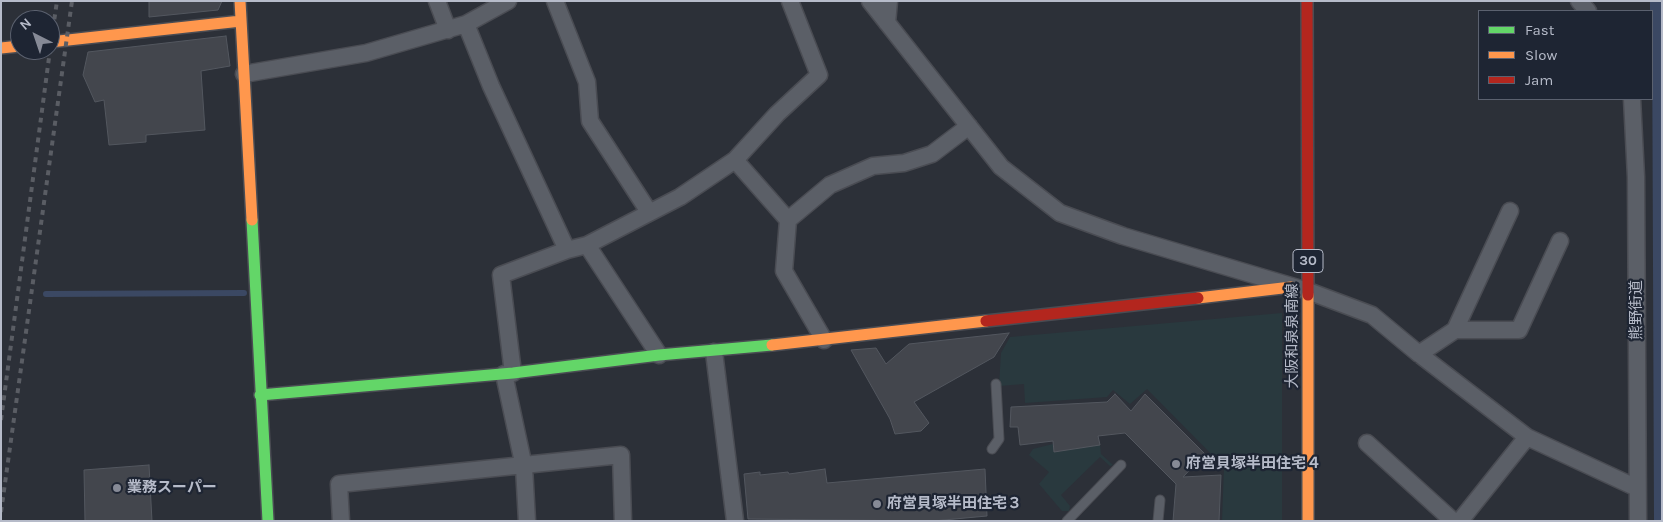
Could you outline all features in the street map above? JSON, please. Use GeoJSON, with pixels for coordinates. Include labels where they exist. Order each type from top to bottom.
{"type":"FeatureCollection","features":[{"type":"Feature","properties":{"kind":"street"},"geometry":{"type":"LineString","coordinates":[[240,1],[268,521]]}},
{"type":"Feature","properties":{"kind":"street"},"geometry":{"type":"LineString","coordinates":[[437,1],[448,30]]}},
{"type":"Feature","properties":{"kind":"street"},"geometry":{"type":"LineString","coordinates":[[244,74],[366,53],[466,24],[508,1]]}},
{"type":"Feature","properties":{"kind":"street"},"geometry":{"type":"LineString","coordinates":[[555,1],[587,82],[590,121],[649,212]]}},
{"type":"Feature","properties":{"kind":"street"},"geometry":{"type":"LineString","coordinates":[[527,521],[524,466],[509,374],[501,275],[567,250],[587,245],[680,197],[735,160],[777,114],[819,75],[790,1]]}},
{"type":"Feature","properties":{"kind":"street"},"geometry":{"type":"LineString","coordinates":[[870,1],[1001,167],[1060,213],[1123,236],[1308,291],[1372,315],[1419,354],[1527,436],[1637,488]]}},
{"type":"Feature","properties":{"kind":"street"},"geometry":{"type":"LineString","coordinates":[[887,23],[888,1]]}},
{"type":"Feature","properties":{"kind":"street","name":"大阪和泉泉南線"},"geometry":{"type":"LineString","coordinates":[[1307,1],[1308,521]]}},
{"type":"Feature","properties":{"kind":"street"},"geometry":{"type":"LineString","coordinates":[[60,41],[241,21]]}},
{"type":"Feature","properties":{"kind":"street"},"geometry":{"type":"LineString","coordinates":[[466,24],[491,86],[567,250]]}},
{"type":"Feature","properties":{"kind":"street","name":"熊野街道"},"geometry":{"type":"LineString","coordinates":[[1632,100],[1636,177],[1638,521]]}},
{"type":"Feature","properties":{"kind":"street"},"geometry":{"type":"LineString","coordinates":[[824,340],[784,271],[788,220],[830,185],[873,166],[904,163],[932,154],[969,126]]}},
{"type":"Feature","properties":{"kind":"street"},"geometry":{"type":"LineString","coordinates":[[735,160],[788,220]]}},
{"type":"Feature","properties":{"kind":"street"},"geometry":{"type":"LineString","coordinates":[[1419,354],[1455,330],[1510,211]]}},
{"type":"Feature","properties":{"kind":"street"},"geometry":{"type":"LineString","coordinates":[[1455,330],[1519,330],[1560,241]]}},
{"type":"Feature","properties":{"kind":"street"},"geometry":{"type":"LineString","coordinates":[[587,245],[659,356]]}},
{"type":"Feature","properties":{"kind":"street"},"geometry":{"type":"LineString","coordinates":[[260,395],[509,374],[1291,287]]}},
{"type":"Feature","properties":{"kind":"street"},"geometry":{"type":"LineString","coordinates":[[714,352],[735,521]]}},
{"type":"Feature","properties":{"kind":"street"},"geometry":{"type":"LineString","coordinates":[[1460,521],[1527,436]]}},
{"type":"Feature","properties":{"kind":"street"},"geometry":{"type":"LineString","coordinates":[[1367,443],[1453,521]]}},
{"type":"Feature","properties":{"kind":"street"},"geometry":{"type":"LineString","coordinates":[[342,521],[339,484],[621,455],[623,521]]}},
{"type":"Feature","properties":{"kind":"lane"},"geometry":{"type":"LineString","coordinates":[[992,449],[999,439],[996,384]]}},
{"type":"Feature","properties":{"kind":"lane"},"geometry":{"type":"LineString","coordinates":[[1067,521],[1121,465]]}},
{"type":"Feature","properties":{"kind":"lane"},"geometry":{"type":"LineString","coordinates":[[1158,521],[1160,500]]}},
{"type":"Feature","properties":{"kind":"shaded area"},"geometry":{"type":"Polygon","coordinates":[[[1282,313],[1282,521],[1222,521],[1224,467],[1147,389],[1130,404],[1113,390],[1107,397],[1025,403],[1024,384],[999,386],[1001,353],[1010,337],[1282,313]]]}},
{"type":"Feature","properties":{"kind":"shaded area"},"geometry":{"type":"Polygon","coordinates":[[[1053,444],[1054,452],[1100,445],[1101,454],[1113,465],[1110,466],[1100,457],[1061,495],[1070,506],[1069,511],[1062,511],[1039,484],[1049,472],[1029,455],[1033,449],[1053,444]]]}},
{"type":"Feature","properties":{"kind":"water"},"geometry":{"type":"Polygon","coordinates":[[[1650,1],[1662,1],[1662,521],[1654,521],[1653,10],[1650,10],[1650,1]]]}},
{"type":"Feature","properties":{"kind":"building"},"geometry":{"type":"Polygon","coordinates":[[[149,1],[222,1],[218,10],[149,17],[149,1]]]}},
{"type":"Feature","properties":{"kind":"building"},"geometry":{"type":"Polygon","coordinates":[[[226,36],[230,66],[201,71],[205,130],[146,135],[146,142],[109,145],[104,100],[95,102],[83,75],[88,52],[226,36]]]}},
{"type":"Feature","properties":{"kind":"building"},"geometry":{"type":"Polygon","coordinates":[[[1009,333],[994,357],[914,402],[929,423],[921,431],[895,434],[890,419],[851,350],[876,348],[886,364],[909,344],[1009,333]]]}},
{"type":"Feature","properties":{"kind":"building"},"geometry":{"type":"Polygon","coordinates":[[[1115,394],[1131,411],[1145,394],[1205,454],[1183,477],[1221,475],[1219,521],[1173,521],[1176,484],[1125,433],[1098,436],[1100,445],[1054,452],[1053,441],[1020,445],[1018,427],[1010,427],[1011,407],[1107,402],[1115,394]]]}},
{"type":"Feature","properties":{"kind":"building","name":"業務スーパー"},"geometry":{"type":"Polygon","coordinates":[[[149,465],[152,521],[85,521],[84,470],[149,465]]]}},
{"type":"Feature","properties":{"kind":"building","name":"府営貝塚半田住宅３"},"geometry":{"type":"Polygon","coordinates":[[[825,469],[827,483],[985,469],[987,516],[933,521],[748,519],[744,474],[760,472],[760,475],[788,472],[789,474],[825,469]]]}},
{"type":"Feature","properties":{"kind":"waterway"},"geometry":{"type":"LineString","coordinates":[[46,294],[244,293]]}},
{"type":"Feature","properties":{"kind":"railway"},"geometry":{"type":"LineString","coordinates":[[56,10],[57,1]]}},
{"type":"Feature","properties":{"kind":"railway"},"geometry":{"type":"LineString","coordinates":[[1,512],[72,1]]}},
{"type":"Feature","properties":{"kind":"railway"},"geometry":{"type":"LineString","coordinates":[[1,420],[49,60]]}},
{"type":"Feature","properties":{"kind":"traffic: fast"},"geometry":{"type":"LineString","coordinates":[[252,220],[268,521]]}},
{"type":"Feature","properties":{"kind":"traffic: fast"},"geometry":{"type":"LineString","coordinates":[[260,395],[513,373],[659,355],[772,345]]}},
{"type":"Feature","properties":{"kind":"traffic: slow"},"geometry":{"type":"LineString","coordinates":[[240,1],[252,220]]}},
{"type":"Feature","properties":{"kind":"traffic: slow"},"geometry":{"type":"LineString","coordinates":[[60,41],[241,21]]}},
{"type":"Feature","properties":{"kind":"traffic: slow"},"geometry":{"type":"LineString","coordinates":[[1,48],[10,47]]}},
{"type":"Feature","properties":{"kind":"traffic: slow"},"geometry":{"type":"LineString","coordinates":[[1198,298],[1291,287]]}},
{"type":"Feature","properties":{"kind":"traffic: slow"},"geometry":{"type":"LineString","coordinates":[[1308,295],[1308,521]]}},
{"type":"Feature","properties":{"kind":"traffic: slow"},"geometry":{"type":"LineString","coordinates":[[772,345],[986,321]]}},
{"type":"Feature","properties":{"kind":"traffic: jam"},"geometry":{"type":"LineString","coordinates":[[1307,1],[1308,295]]}},
{"type":"Feature","properties":{"kind":"traffic: jam"},"geometry":{"type":"LineString","coordinates":[[986,321],[1198,298]]}},
{"type":"Feature","properties":{"kind":"place","name":"府営貝塚半田住宅４"},"geometry":{"type":"Point","coordinates":[1176,464]}},
{"type":"Feature","properties":{"kind":"place","name":"業務スーパー"},"geometry":{"type":"Point","coordinates":[117,488]}},
{"type":"Feature","properties":{"kind":"place","name":"府営貝塚半田住宅３"},"geometry":{"type":"Point","coordinates":[877,504]}}]}
